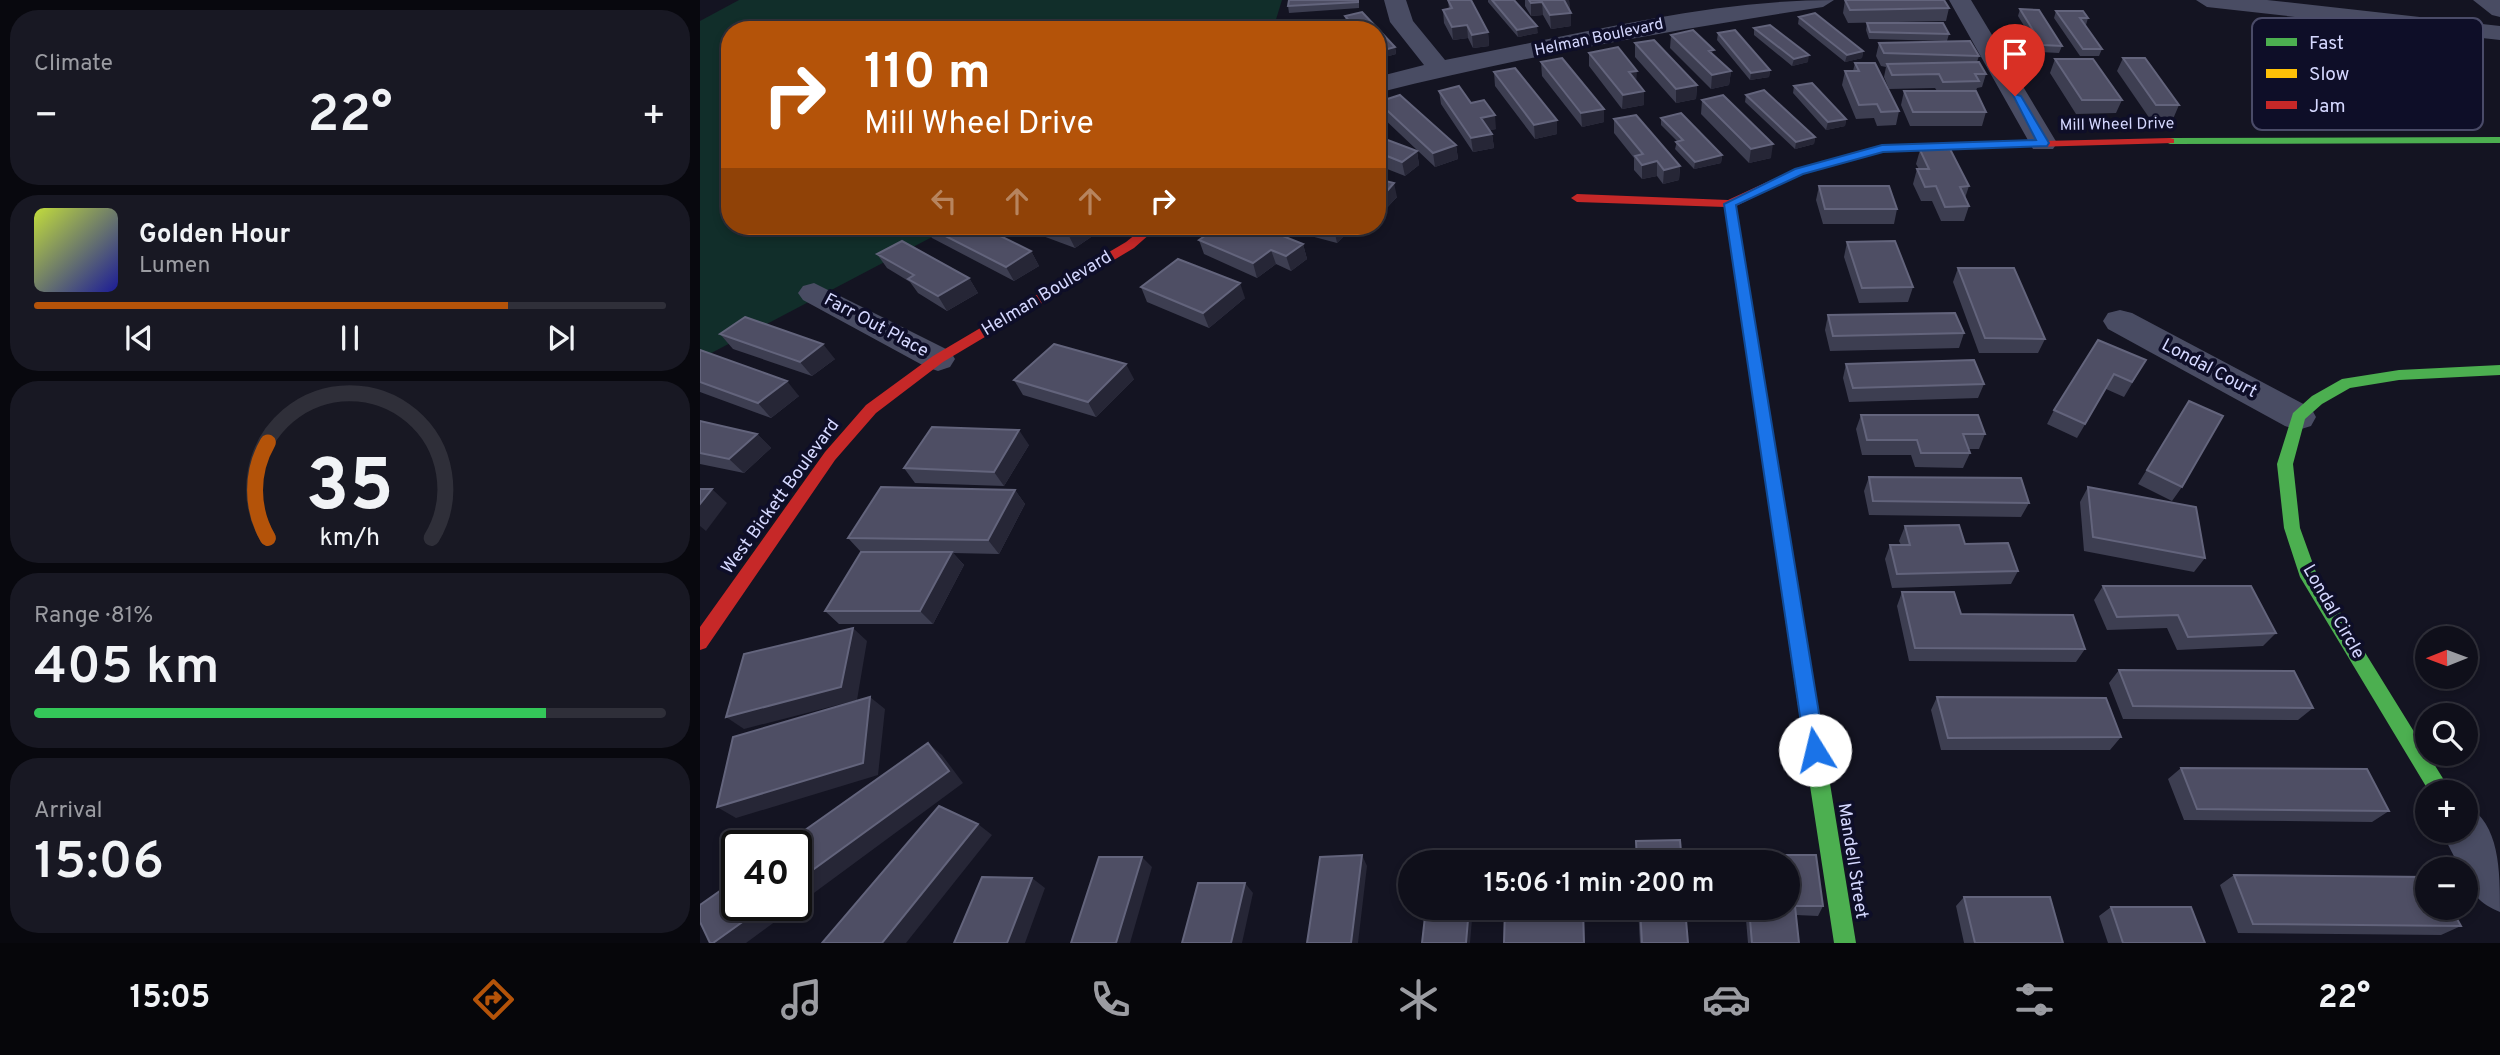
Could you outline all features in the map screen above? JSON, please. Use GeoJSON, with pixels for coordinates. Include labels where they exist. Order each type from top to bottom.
{"type":"FeatureCollection","features":[{"type":"Feature","properties":{"kind":"street"},"geometry":{"type":"LineString","coordinates":[[1395,0],[1402,22],[1439,69]]}},
{"type":"Feature","properties":{"kind":"street","name":"Helman Boulevard"},"geometry":{"type":"LineString","coordinates":[[1386,83],[1724,7],[1823,0]]}},
{"type":"Feature","properties":{"kind":"street"},"geometry":{"type":"LineString","coordinates":[[1960,0],[2043,143]]}},
{"type":"Feature","properties":{"kind":"street"},"geometry":{"type":"LineString","coordinates":[[2207,0],[2232,0],[2378,18]]}},
{"type":"Feature","properties":{"kind":"street"},"geometry":{"type":"LineString","coordinates":[[2484,0],[2500,10]]}},
{"type":"Feature","properties":{"kind":"street","name":"Mill Wheel Drive"},"geometry":{"type":"LineString","coordinates":[[1577,198],[1730,204],[1799,171],[1882,148],[2043,143],[2500,140]]}},
{"type":"Feature","properties":{"kind":"street","name":"Mandell Street"},"geometry":{"type":"LineString","coordinates":[[1730,204],[1845,943]]}},
{"type":"Feature","properties":{"kind":"street","name":"Helman Boulevard"},"geometry":{"type":"LineString","coordinates":[[937,359],[1130,245],[1142,235]]}},
{"type":"Feature","properties":{"kind":"street","name":"Farr Out Place"},"geometry":{"type":"LineString","coordinates":[[814,293],[937,359]]}},
{"type":"Feature","properties":{"kind":"street","name":"Londal Court"},"geometry":{"type":"LineString","coordinates":[[2120,321],[2298,416]]}},
{"type":"Feature","properties":{"kind":"street","name":"West Bickett Boulevard"},"geometry":{"type":"LineString","coordinates":[[700,642],[830,456],[871,409],[937,359]]}},
{"type":"Feature","properties":{"kind":"street"},"geometry":{"type":"LineString","coordinates":[[2298,416],[2317,400],[2347,383],[2399,375],[2500,370]]}},
{"type":"Feature","properties":{"kind":"street","name":"Londal Circle"},"geometry":{"type":"LineString","coordinates":[[2298,416],[2285,464],[2287,499],[2292,528],[2309,576],[2434,780]]}},
{"type":"Feature","properties":{"kind":"street"},"geometry":{"type":"LineString","coordinates":[[2474,843],[2500,886]]}},
{"type":"Feature","properties":{"kind":"green space"},"geometry":{"type":"Polygon","coordinates":[[[739,0],[1282,0],[1276,21],[721,21],[721,235],[936,235],[700,359],[700,21],[739,0]]]}},
{"type":"Feature","properties":{"kind":"building"},"geometry":{"type":"Polygon","coordinates":[[[1289,0],[1358,0],[1358,2],[1288,6],[1289,0]]]}},
{"type":"Feature","properties":{"kind":"building"},"geometry":{"type":"Polygon","coordinates":[[[1448,0],[1471,0],[1488,32],[1472,35],[1467,25],[1452,27],[1443,10],[1452,8],[1448,0]]]}},
{"type":"Feature","properties":{"kind":"building"},"geometry":{"type":"Polygon","coordinates":[[[1492,0],[1514,0],[1537,26],[1517,30],[1492,0]]]}},
{"type":"Feature","properties":{"kind":"building"},"geometry":{"type":"Polygon","coordinates":[[[1529,0],[1564,0],[1571,13],[1550,15],[1542,2],[1531,3],[1529,0]]]}},
{"type":"Feature","properties":{"kind":"building"},"geometry":{"type":"Polygon","coordinates":[[[1845,0],[1944,0],[1949,8],[1850,10],[1845,0]]]}},
{"type":"Feature","properties":{"kind":"building"},"geometry":{"type":"Polygon","coordinates":[[[2020,9],[2039,10],[2062,46],[2042,45],[2020,9]]]}},
{"type":"Feature","properties":{"kind":"building"},"geometry":{"type":"Polygon","coordinates":[[[2056,11],[2083,11],[2088,18],[2080,18],[2102,49],[2083,49],[2056,11]]]}},
{"type":"Feature","properties":{"kind":"building"},"geometry":{"type":"Polygon","coordinates":[[[1362,12],[1370,21],[1349,21],[1345,16],[1362,12]]]}},
{"type":"Feature","properties":{"kind":"building"},"geometry":{"type":"Polygon","coordinates":[[[1815,13],[1863,51],[1847,55],[1799,17],[1815,13]]]}},
{"type":"Feature","properties":{"kind":"building"},"geometry":{"type":"Polygon","coordinates":[[[1867,23],[1943,23],[1949,34],[1870,32],[1867,23]]]}},
{"type":"Feature","properties":{"kind":"building"},"geometry":{"type":"Polygon","coordinates":[[[1770,25],[1809,55],[1794,59],[1754,28],[1770,25]]]}},
{"type":"Feature","properties":{"kind":"building"},"geometry":{"type":"Polygon","coordinates":[[[1693,30],[1714,50],[1709,51],[1731,71],[1712,75],[1671,35],[1693,30]]]}},
{"type":"Feature","properties":{"kind":"building"},"geometry":{"type":"Polygon","coordinates":[[[1735,30],[1770,70],[1751,73],[1718,33],[1735,30]]]}},
{"type":"Feature","properties":{"kind":"building"},"geometry":{"type":"Polygon","coordinates":[[[1386,37],[1395,47],[1386,50],[1386,37]]]}},
{"type":"Feature","properties":{"kind":"building"},"geometry":{"type":"Polygon","coordinates":[[[1654,40],[1697,85],[1676,89],[1635,43],[1654,40]]]}},
{"type":"Feature","properties":{"kind":"building"},"geometry":{"type":"Polygon","coordinates":[[[1970,41],[1979,56],[1884,53],[1879,43],[1970,41]]]}},
{"type":"Feature","properties":{"kind":"building"},"geometry":{"type":"Polygon","coordinates":[[[1618,47],[1637,71],[1629,72],[1644,91],[1623,95],[1589,53],[1618,47]]]}},
{"type":"Feature","properties":{"kind":"building"},"geometry":{"type":"Polygon","coordinates":[[[1562,58],[1604,109],[1581,113],[1541,62],[1562,58]]]}},
{"type":"Feature","properties":{"kind":"building"},"geometry":{"type":"Polygon","coordinates":[[[2123,58],[2145,58],[2179,105],[2156,105],[2123,58]]]}},
{"type":"Feature","properties":{"kind":"building"},"geometry":{"type":"Polygon","coordinates":[[[2055,59],[2093,59],[2122,100],[2082,100],[2055,59]]]}},
{"type":"Feature","properties":{"kind":"building"},"geometry":{"type":"Polygon","coordinates":[[[1979,62],[1986,74],[1975,74],[1979,81],[1943,82],[1939,74],[1892,75],[1887,64],[1979,62]]]}},
{"type":"Feature","properties":{"kind":"building"},"geometry":{"type":"Polygon","coordinates":[[[1855,63],[1875,63],[1899,111],[1881,112],[1877,104],[1859,105],[1845,71],[1859,71],[1855,63]]]}},
{"type":"Feature","properties":{"kind":"building"},"geometry":{"type":"Polygon","coordinates":[[[1515,68],[1557,120],[1534,125],[1494,72],[1515,68]]]}},
{"type":"Feature","properties":{"kind":"building"},"geometry":{"type":"Polygon","coordinates":[[[1812,83],[1846,119],[1828,122],[1794,86],[1812,83]]]}},
{"type":"Feature","properties":{"kind":"building"},"geometry":{"type":"Polygon","coordinates":[[[1459,86],[1471,103],[1484,100],[1495,115],[1481,118],[1492,134],[1471,138],[1439,91],[1459,86]]]}},
{"type":"Feature","properties":{"kind":"building"},"geometry":{"type":"Polygon","coordinates":[[[1764,90],[1815,137],[1796,142],[1746,95],[1764,90]]]}},
{"type":"Feature","properties":{"kind":"building"},"geometry":{"type":"Polygon","coordinates":[[[1904,91],[1976,91],[1986,112],[1913,112],[1904,91]]]}},
{"type":"Feature","properties":{"kind":"building"},"geometry":{"type":"Polygon","coordinates":[[[1400,95],[1456,145],[1433,153],[1386,109],[1386,99],[1400,95]]]}},
{"type":"Feature","properties":{"kind":"building"},"geometry":{"type":"Polygon","coordinates":[[[1723,95],[1773,144],[1751,149],[1702,100],[1723,95]]]}},
{"type":"Feature","properties":{"kind":"building"},"geometry":{"type":"Polygon","coordinates":[[[1681,113],[1722,155],[1695,162],[1676,142],[1683,140],[1661,118],[1681,113]]]}},
{"type":"Feature","properties":{"kind":"building"},"geometry":{"type":"Polygon","coordinates":[[[1636,115],[1680,166],[1664,170],[1657,161],[1642,165],[1635,156],[1643,154],[1614,119],[1636,115]]]}},
{"type":"Feature","properties":{"kind":"building"},"geometry":{"type":"Polygon","coordinates":[[[1386,139],[1417,151],[1402,162],[1386,156],[1386,139]]]}},
{"type":"Feature","properties":{"kind":"building"},"geometry":{"type":"Polygon","coordinates":[[[1950,149],[1969,186],[1960,187],[1969,206],[1945,207],[1936,186],[1925,187],[1917,169],[1929,169],[1920,150],[1950,149]]]}},
{"type":"Feature","properties":{"kind":"building"},"geometry":{"type":"Polygon","coordinates":[[[1386,181],[1394,183],[1386,192],[1386,181]]]}},
{"type":"Feature","properties":{"kind":"building"},"geometry":{"type":"Polygon","coordinates":[[[1819,186],[1889,186],[1897,209],[1825,209],[1819,186]]]}},
{"type":"Feature","properties":{"kind":"building"},"geometry":{"type":"Polygon","coordinates":[[[944,235],[998,235],[1031,251],[1006,267],[944,235]]]}},
{"type":"Feature","properties":{"kind":"building"},"geometry":{"type":"Polygon","coordinates":[[[1206,235],[1280,235],[1303,244],[1286,256],[1271,250],[1253,263],[1199,240],[1206,235]]]}},
{"type":"Feature","properties":{"kind":"building"},"geometry":{"type":"Polygon","coordinates":[[[902,241],[969,278],[938,296],[908,279],[914,275],[877,254],[902,241]]]}},
{"type":"Feature","properties":{"kind":"building"},"geometry":{"type":"Polygon","coordinates":[[[1895,241],[1913,287],[1862,288],[1847,242],[1895,241]]]}},
{"type":"Feature","properties":{"kind":"building"},"geometry":{"type":"Polygon","coordinates":[[[1178,259],[1240,283],[1203,313],[1141,287],[1178,259]]]}},
{"type":"Feature","properties":{"kind":"building"},"geometry":{"type":"Polygon","coordinates":[[[1958,268],[2014,268],[2045,339],[1985,338],[1958,268]]]}},
{"type":"Feature","properties":{"kind":"building"},"geometry":{"type":"Polygon","coordinates":[[[1955,313],[1964,333],[1833,336],[1828,315],[1955,313]]]}},
{"type":"Feature","properties":{"kind":"building"},"geometry":{"type":"Polygon","coordinates":[[[745,317],[823,344],[800,362],[720,334],[745,317]]]}},
{"type":"Feature","properties":{"kind":"building"},"geometry":{"type":"Polygon","coordinates":[[[2098,340],[2146,360],[2132,382],[2114,374],[2085,424],[2054,410],[2098,340]]]}},
{"type":"Feature","properties":{"kind":"building"},"geometry":{"type":"Polygon","coordinates":[[[1054,344],[1126,364],[1088,402],[1014,380],[1054,344]]]}},
{"type":"Feature","properties":{"kind":"building"},"geometry":{"type":"Polygon","coordinates":[[[700,350],[787,381],[758,403],[700,382],[700,350]]]}},
{"type":"Feature","properties":{"kind":"building"},"geometry":{"type":"Polygon","coordinates":[[[1974,360],[1984,384],[1853,388],[1846,364],[1974,360]]]}},
{"type":"Feature","properties":{"kind":"building"},"geometry":{"type":"Polygon","coordinates":[[[2189,401],[2223,416],[2182,487],[2147,470],[2189,401]]]}},
{"type":"Feature","properties":{"kind":"building"},"geometry":{"type":"Polygon","coordinates":[[[1861,415],[1978,415],[1985,434],[1963,434],[1970,453],[1921,453],[1917,440],[1867,440],[1861,415]]]}},
{"type":"Feature","properties":{"kind":"building"},"geometry":{"type":"Polygon","coordinates":[[[700,421],[757,434],[729,459],[700,453],[700,421]]]}},
{"type":"Feature","properties":{"kind":"building"},"geometry":{"type":"Polygon","coordinates":[[[932,427],[1019,430],[994,472],[904,468],[932,427]]]}},
{"type":"Feature","properties":{"kind":"building"},"geometry":{"type":"Polygon","coordinates":[[[1869,477],[2021,478],[2029,503],[1873,501],[1869,477]]]}},
{"type":"Feature","properties":{"kind":"building"},"geometry":{"type":"Polygon","coordinates":[[[881,487],[1015,490],[988,540],[848,538],[881,487]]]}},
{"type":"Feature","properties":{"kind":"building"},"geometry":{"type":"Polygon","coordinates":[[[2088,487],[2196,507],[2205,558],[2093,537],[2088,487]]]}},
{"type":"Feature","properties":{"kind":"building"},"geometry":{"type":"Polygon","coordinates":[[[700,489],[712,489],[700,504],[700,489]]]}},
{"type":"Feature","properties":{"kind":"building"},"geometry":{"type":"Polygon","coordinates":[[[1959,525],[1965,544],[2008,543],[2018,571],[1897,574],[1890,545],[1910,545],[1905,526],[1959,525]]]}},
{"type":"Feature","properties":{"kind":"building"},"geometry":{"type":"Polygon","coordinates":[[[861,552],[952,552],[920,611],[825,611],[861,552]]]}},
{"type":"Feature","properties":{"kind":"building"},"geometry":{"type":"Polygon","coordinates":[[[2103,586],[2251,586],[2276,633],[2188,637],[2178,615],[2117,617],[2103,586]]]}},
{"type":"Feature","properties":{"kind":"building"},"geometry":{"type":"Polygon","coordinates":[[[1902,592],[1954,592],[1961,614],[2073,615],[2085,649],[1915,648],[1902,592]]]}},
{"type":"Feature","properties":{"kind":"building"},"geometry":{"type":"Polygon","coordinates":[[[853,628],[841,687],[726,717],[744,654],[853,628]]]}},
{"type":"Feature","properties":{"kind":"building"},"geometry":{"type":"Polygon","coordinates":[[[2119,670],[2294,671],[2313,708],[2133,706],[2119,670]]]}},
{"type":"Feature","properties":{"kind":"building"},"geometry":{"type":"Polygon","coordinates":[[[870,697],[863,763],[717,807],[733,737],[870,697]]]}},
{"type":"Feature","properties":{"kind":"building"},"geometry":{"type":"Polygon","coordinates":[[[1937,697],[2106,698],[2121,737],[1948,738],[1937,697]]]}},
{"type":"Feature","properties":{"kind":"building"},"geometry":{"type":"Polygon","coordinates":[[[928,743],[949,771],[812,870],[812,830],[805,830],[928,743]]]}},
{"type":"Feature","properties":{"kind":"building"},"geometry":{"type":"Polygon","coordinates":[[[2181,768],[2367,769],[2389,811],[2197,809],[2181,768]]]}},
{"type":"Feature","properties":{"kind":"building"},"geometry":{"type":"Polygon","coordinates":[[[939,806],[978,824],[882,943],[822,943],[939,806]]]}},
{"type":"Feature","properties":{"kind":"building"},"geometry":{"type":"Polygon","coordinates":[[[1680,840],[1681,850],[1636,850],[1636,841],[1680,840]]]}},
{"type":"Feature","properties":{"kind":"building"},"geometry":{"type":"Polygon","coordinates":[[[1362,855],[1351,943],[1307,943],[1320,857],[1362,855]]]}},
{"type":"Feature","properties":{"kind":"building"},"geometry":{"type":"Polygon","coordinates":[[[1800,855],[1816,855],[1823,906],[1800,906],[1800,855]]]}},
{"type":"Feature","properties":{"kind":"building"},"geometry":{"type":"Polygon","coordinates":[[[1099,857],[1142,857],[1116,943],[1071,943],[1099,857]]]}},
{"type":"Feature","properties":{"kind":"building"},"geometry":{"type":"Polygon","coordinates":[[[2234,875],[2415,877],[2415,920],[2458,920],[2461,926],[2253,924],[2234,875]]]}},
{"type":"Feature","properties":{"kind":"building"},"geometry":{"type":"Polygon","coordinates":[[[982,877],[1032,878],[1007,943],[954,943],[982,877]]]}},
{"type":"Feature","properties":{"kind":"building"},"geometry":{"type":"Polygon","coordinates":[[[1198,883],[1245,883],[1231,943],[1182,943],[1198,883]]]}},
{"type":"Feature","properties":{"kind":"building"},"geometry":{"type":"Polygon","coordinates":[[[721,890],[721,921],[744,921],[710,943],[700,922],[700,905],[721,890]]]}},
{"type":"Feature","properties":{"kind":"building"},"geometry":{"type":"Polygon","coordinates":[[[1964,897],[2050,897],[2063,943],[1975,943],[1964,897]]]}},
{"type":"Feature","properties":{"kind":"building"},"geometry":{"type":"Polygon","coordinates":[[[2111,907],[2191,907],[2205,943],[2123,943],[2111,907]]]}},
{"type":"Feature","properties":{"kind":"building"},"geometry":{"type":"Polygon","coordinates":[[[1425,920],[1468,920],[1466,943],[1422,943],[1425,920]]]}},
{"type":"Feature","properties":{"kind":"building"},"geometry":{"type":"Polygon","coordinates":[[[1505,920],[1583,920],[1584,943],[1504,943],[1505,920]]]}},
{"type":"Feature","properties":{"kind":"building"},"geometry":{"type":"Polygon","coordinates":[[[1641,920],[1686,920],[1688,943],[1642,943],[1641,920]]]}},
{"type":"Feature","properties":{"kind":"building"},"geometry":{"type":"Polygon","coordinates":[[[1750,920],[1797,920],[1799,943],[1752,943],[1750,920]]]}},
{"type":"Feature","properties":{"kind":"traffic: fast"},"geometry":{"type":"LineString","coordinates":[[2170,141],[2500,140]]}},
{"type":"Feature","properties":{"kind":"traffic: fast"},"geometry":{"type":"LineString","coordinates":[[2434,780],[2309,577],[2292,528],[2285,464],[2298,417],[2317,400],[2347,383],[2399,375],[2500,370]]}},
{"type":"Feature","properties":{"kind":"traffic: fast"},"geometry":{"type":"LineString","coordinates":[[1815,753],[1845,943]]}},
{"type":"Feature","properties":{"kind":"traffic: slow"},"geometry":{"type":"LineString","coordinates":[[1772,474],[1815,753]]}},
{"type":"Feature","properties":{"kind":"traffic: jam"},"geometry":{"type":"LineString","coordinates":[[1577,198],[1730,204],[1799,171],[1882,148],[2170,141]]}},
{"type":"Feature","properties":{"kind":"traffic: jam"},"geometry":{"type":"LineString","coordinates":[[1730,204],[1772,474]]}},
{"type":"Feature","properties":{"kind":"traffic: jam"},"geometry":{"type":"LineString","coordinates":[[700,642],[830,456],[871,409],[938,359],[1130,245],[1142,235]]}},
{"type":"Feature","properties":{"kind":"route"},"geometry":{"type":"LineString","coordinates":[[1815,750],[1730,204],[1799,171],[1882,148],[2043,143],[2015,96]]}}]}
